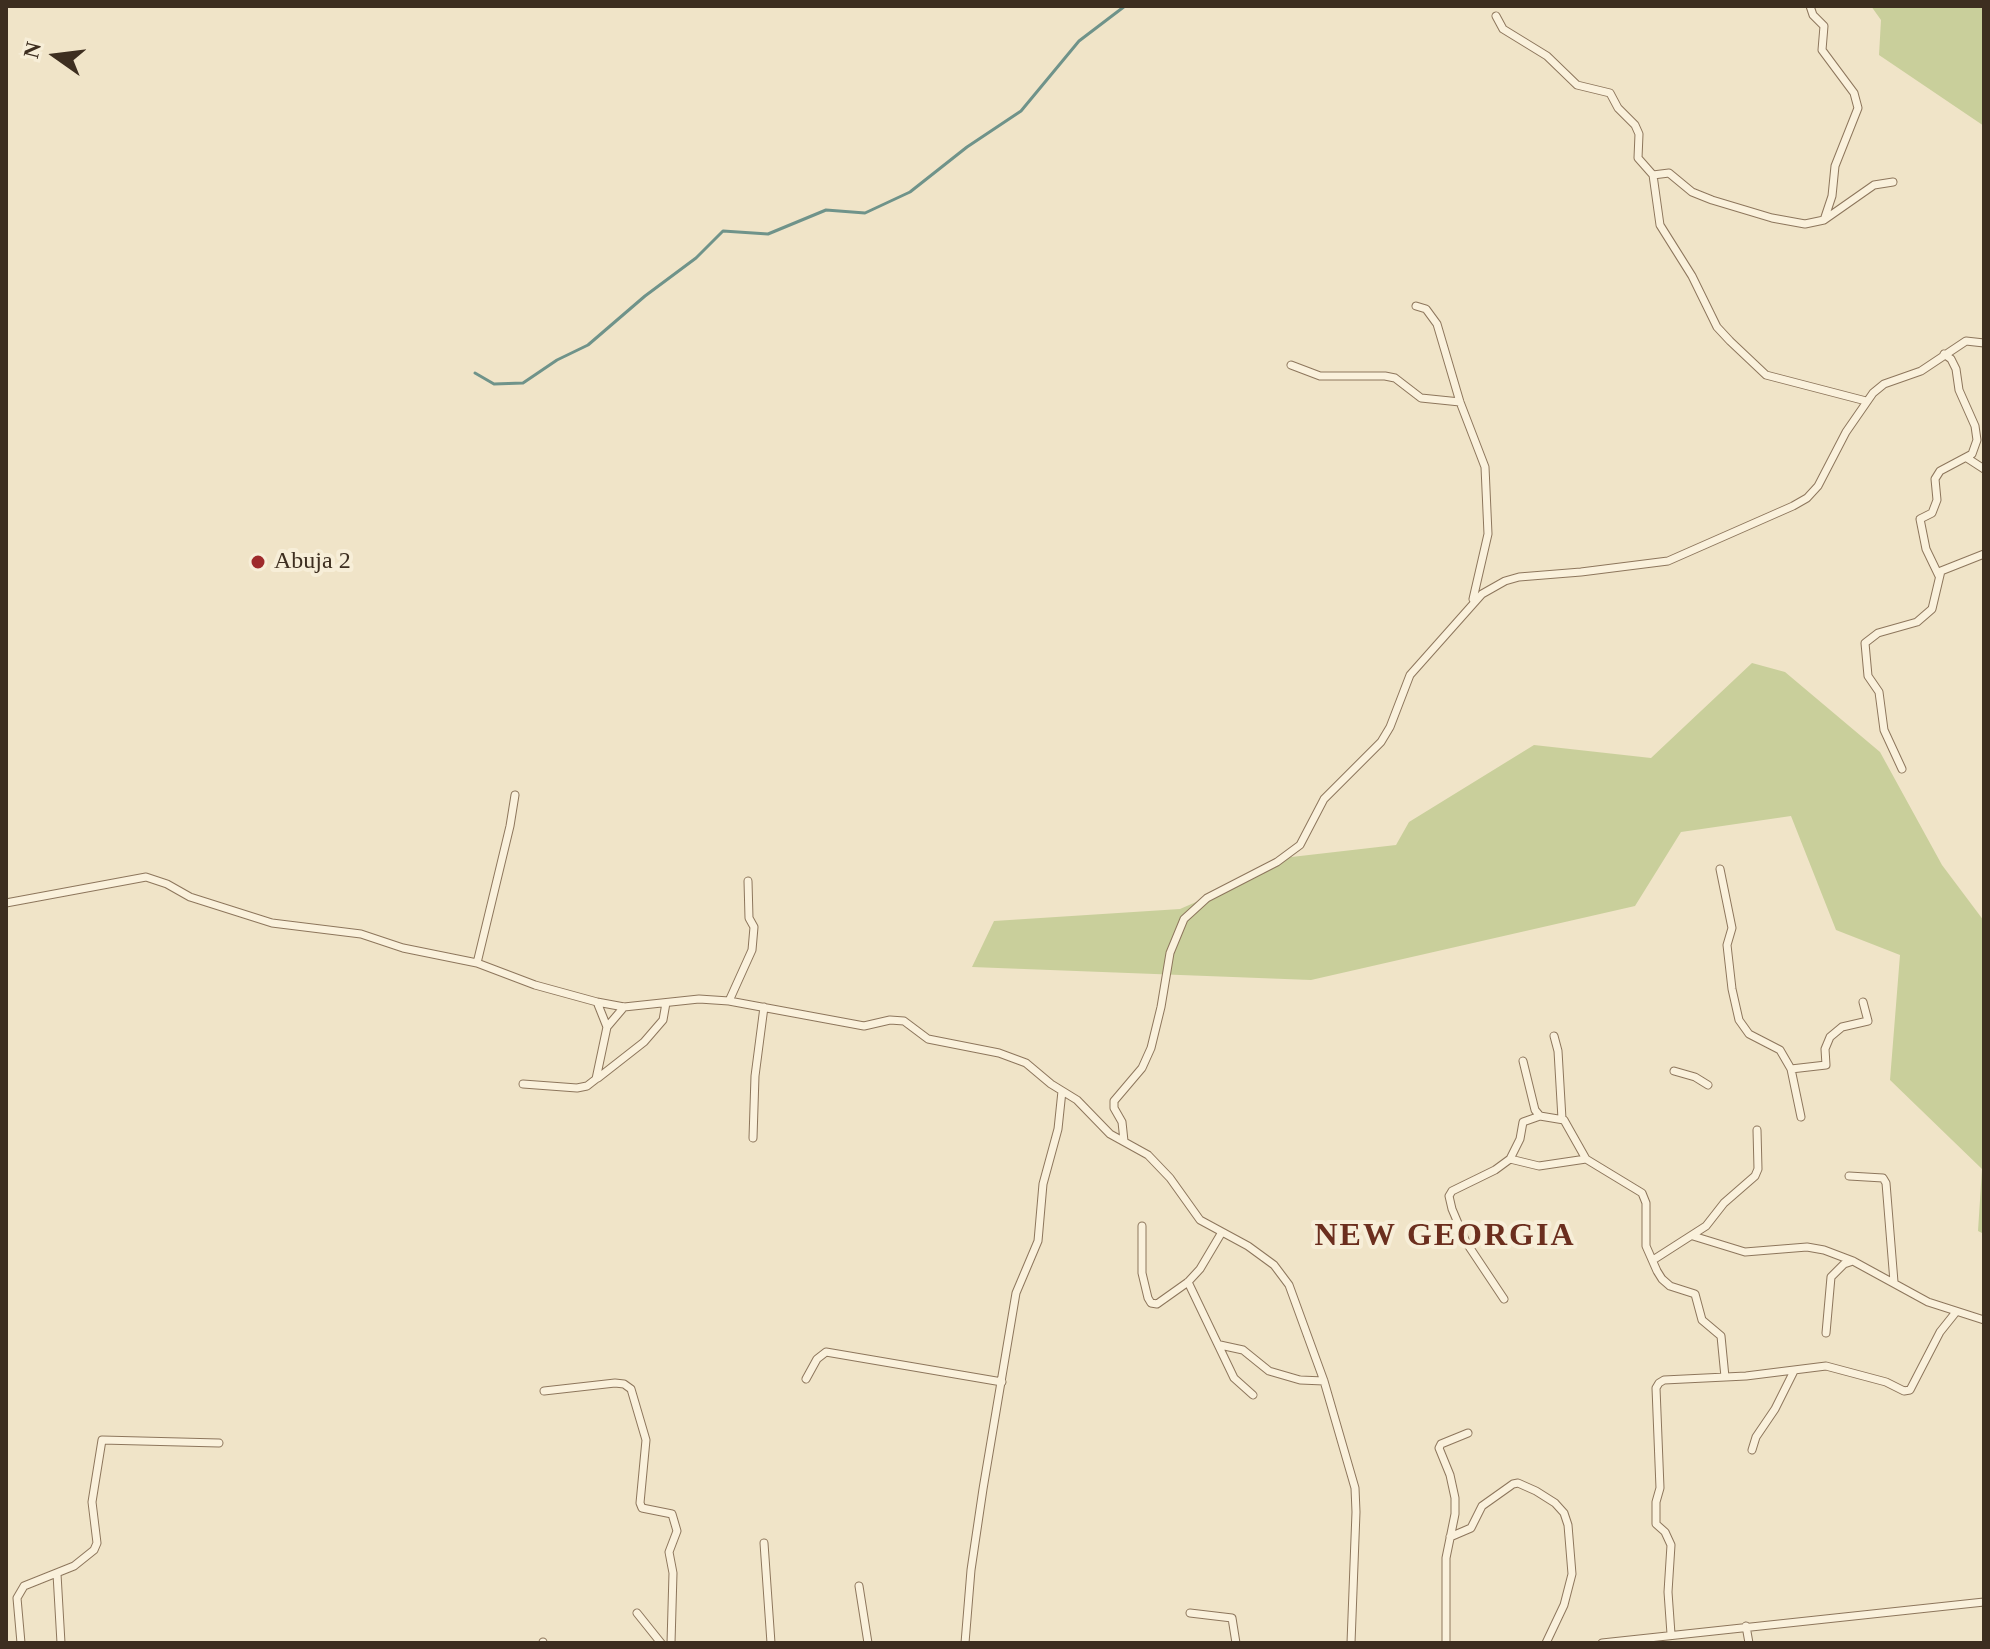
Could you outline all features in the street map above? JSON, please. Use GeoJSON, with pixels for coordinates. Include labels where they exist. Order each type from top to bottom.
{"type":"FeatureCollection","features":[{"type":"Feature","properties":{"kind":"street"},"geometry":{"type":"LineString","coordinates":[[1810,6],[1813,15],[1824,26],[1822,50],[1854,93],[1858,108],[1835,166],[1832,196],[1824,220]]}},
{"type":"Feature","properties":{"kind":"street"},"geometry":{"type":"LineString","coordinates":[[1496,16],[1503,29],[1547,56],[1577,85],[1610,93],[1618,108],[1635,125],[1639,134],[1638,158],[1653,175],[1660,225],[1692,276],[1717,327],[1730,341],[1766,375],[1866,401]]}},
{"type":"Feature","properties":{"kind":"street"},"geometry":{"type":"LineString","coordinates":[[1653,175],[1669,173],[1692,192],[1772,218],[1805,224],[1824,220],[1874,185],[1893,182]]}},
{"type":"Feature","properties":{"kind":"street"},"geometry":{"type":"LineString","coordinates":[[1416,306],[1426,309],[1437,324],[1460,402],[1485,467],[1489,520],[1477,592],[1467,608]]}},
{"type":"Feature","properties":{"kind":"street"},"geometry":{"type":"LineString","coordinates":[[1124,1141],[1122,1122],[1114,1108],[1114,1101],[1142,1068],[1151,1048],[1170,953],[1184,919],[1207,898],[1277,862],[1300,845],[1324,799],[1381,742],[1410,675],[1482,594],[1505,581],[1668,561],[1793,506],[1807,498],[1818,486],[1866,401],[1884,384],[1921,371],[1966,341],[1984,343]]}},
{"type":"Feature","properties":{"kind":"street"},"geometry":{"type":"LineString","coordinates":[[1902,769],[1884,730],[1879,692],[1868,676],[1865,643],[1878,633],[1909,625],[1925,617],[1936,599],[1939,576],[1926,549],[1920,519],[1932,513],[1937,500],[1935,479],[1940,471],[1967,458],[1975,448],[1976,433],[1959,390],[1954,363],[1944,354]]}},
{"type":"Feature","properties":{"kind":"street"},"geometry":{"type":"LineString","coordinates":[[1291,365],[1320,376],[1395,378],[1421,398],[1460,402]]}},
{"type":"Feature","properties":{"kind":"street"},"geometry":{"type":"LineString","coordinates":[[1967,458],[1984,469]]}},
{"type":"Feature","properties":{"kind":"street"},"geometry":{"type":"LineString","coordinates":[[1939,576],[1946,568],[1984,554]]}},
{"type":"Feature","properties":{"kind":"street"},"geometry":{"type":"LineString","coordinates":[[477,963],[515,795]]}},
{"type":"Feature","properties":{"kind":"street"},"geometry":{"type":"LineString","coordinates":[[1720,869],[1732,928],[1727,953],[1739,1020],[1749,1034],[1780,1050],[1791,1069],[1801,1117]]}},
{"type":"Feature","properties":{"kind":"street"},"geometry":{"type":"LineString","coordinates":[[6,903],[146,877],[190,897],[272,923],[361,934],[403,948],[477,963],[535,985],[597,1002],[624,1007],[699,999],[729,1001],[864,1026],[890,1020],[904,1021],[928,1039],[999,1053],[1021,1061],[1077,1100],[1110,1134],[1148,1155],[1170,1178],[1197,1217],[1274,1265],[1289,1285],[1324,1381],[1356,1498],[1351,1643]]}},
{"type":"Feature","properties":{"kind":"street"},"geometry":{"type":"LineString","coordinates":[[729,1001],[752,950],[754,927],[749,918],[748,881]]}},
{"type":"Feature","properties":{"kind":"street"},"geometry":{"type":"LineString","coordinates":[[597,1002],[607,1027]]}},
{"type":"Feature","properties":{"kind":"street"},"geometry":{"type":"LineString","coordinates":[[1791,1069],[1826,1065],[1825,1049],[1830,1037],[1842,1027],[1868,1021],[1863,1002]]}},
{"type":"Feature","properties":{"kind":"street"},"geometry":{"type":"LineString","coordinates":[[523,1084],[587,1086],[644,1042],[663,1020],[666,1003]]}},
{"type":"Feature","properties":{"kind":"street"},"geometry":{"type":"LineString","coordinates":[[596,1079],[607,1027],[624,1007]]}},
{"type":"Feature","properties":{"kind":"street"},"geometry":{"type":"LineString","coordinates":[[753,1138],[755,1076],[764,1007]]}},
{"type":"Feature","properties":{"kind":"street"},"geometry":{"type":"LineString","coordinates":[[1554,1036],[1558,1051],[1562,1119],[1586,1159],[1642,1193],[1646,1203],[1646,1246],[1662,1279],[1670,1286],[1695,1294],[1702,1320],[1721,1336],[1725,1377]]}},
{"type":"Feature","properties":{"kind":"street"},"geometry":{"type":"LineString","coordinates":[[1523,1061],[1535,1110],[1540,1116]]}},
{"type":"Feature","properties":{"kind":"street"},"geometry":{"type":"LineString","coordinates":[[1674,1071],[1695,1077],[1708,1085]]}},
{"type":"Feature","properties":{"kind":"street"},"geometry":{"type":"LineString","coordinates":[[965,1643],[971,1570],[1018,1283],[1036,1248],[1043,1184],[1058,1129],[1062,1091]]}},
{"type":"Feature","properties":{"kind":"street"},"geometry":{"type":"LineString","coordinates":[[1504,1299],[1466,1242],[1449,1196],[1459,1186],[1475,1181],[1510,1159],[1520,1139],[1523,1122],[1540,1116],[1562,1119]]}},
{"type":"Feature","properties":{"kind":"street"},"geometry":{"type":"LineString","coordinates":[[1653,1260],[1693,1236],[1755,1176],[1758,1169],[1757,1130]]}},
{"type":"Feature","properties":{"kind":"street"},"geometry":{"type":"LineString","coordinates":[[1510,1159],[1539,1166],[1586,1159]]}},
{"type":"Feature","properties":{"kind":"street"},"geometry":{"type":"LineString","coordinates":[[1849,1176],[1883,1178],[1886,1183],[1894,1282]]}},
{"type":"Feature","properties":{"kind":"street"},"geometry":{"type":"LineString","coordinates":[[1142,1226],[1142,1273],[1151,1303],[1157,1304],[1188,1282],[1200,1269],[1222,1232]]}},
{"type":"Feature","properties":{"kind":"street"},"geometry":{"type":"LineString","coordinates":[[1693,1236],[1745,1252],[1807,1247],[1853,1261],[1928,1302],[1984,1320]]}},
{"type":"Feature","properties":{"kind":"street"},"geometry":{"type":"LineString","coordinates":[[1826,1333],[1831,1277],[1844,1264],[1853,1261]]}},
{"type":"Feature","properties":{"kind":"street"},"geometry":{"type":"LineString","coordinates":[[1188,1282],[1234,1378],[1253,1395]]}},
{"type":"Feature","properties":{"kind":"street"},"geometry":{"type":"LineString","coordinates":[[1671,1634],[1668,1592],[1671,1545],[1665,1532],[1656,1524],[1656,1502],[1660,1488],[1656,1388],[1664,1380],[1834,1367],[1886,1382],[1904,1391],[1910,1390],[1940,1332],[1956,1312]]}},
{"type":"Feature","properties":{"kind":"street"},"geometry":{"type":"LineString","coordinates":[[1220,1345],[1243,1350],[1269,1371],[1300,1380],[1324,1381]]}},
{"type":"Feature","properties":{"kind":"street"},"geometry":{"type":"LineString","coordinates":[[806,1379],[817,1359],[826,1352],[1002,1382]]}},
{"type":"Feature","properties":{"kind":"street"},"geometry":{"type":"LineString","coordinates":[[1752,1450],[1756,1437],[1775,1409],[1794,1371]]}},
{"type":"Feature","properties":{"kind":"street"},"geometry":{"type":"LineString","coordinates":[[544,1391],[615,1383],[631,1389],[646,1440],[640,1503],[642,1508],[672,1514],[677,1531],[669,1552],[673,1573],[671,1643]]}},
{"type":"Feature","properties":{"kind":"street"},"geometry":{"type":"LineString","coordinates":[[1446,1643],[1446,1558],[1455,1498],[1439,1448],[1441,1444],[1468,1433]]}},
{"type":"Feature","properties":{"kind":"street"},"geometry":{"type":"LineString","coordinates":[[21,1643],[18,1593],[24,1586],[57,1574],[85,1558],[97,1543],[92,1502],[102,1440],[219,1443]]}},
{"type":"Feature","properties":{"kind":"street"},"geometry":{"type":"LineString","coordinates":[[1450,1537],[1471,1528],[1482,1506],[1513,1484],[1518,1483],[1536,1491],[1555,1503],[1564,1513],[1568,1525],[1572,1574],[1564,1605],[1546,1643]]}},
{"type":"Feature","properties":{"kind":"street"},"geometry":{"type":"LineString","coordinates":[[764,1543],[771,1643]]}},
{"type":"Feature","properties":{"kind":"street"},"geometry":{"type":"LineString","coordinates":[[57,1574],[61,1643]]}},
{"type":"Feature","properties":{"kind":"street"},"geometry":{"type":"LineString","coordinates":[[859,1586],[868,1643]]}},
{"type":"Feature","properties":{"kind":"street"},"geometry":{"type":"LineString","coordinates":[[1602,1643],[1984,1602]]}},
{"type":"Feature","properties":{"kind":"street"},"geometry":{"type":"LineString","coordinates":[[637,1613],[661,1643]]}},
{"type":"Feature","properties":{"kind":"street"},"geometry":{"type":"LineString","coordinates":[[1190,1613],[1232,1618],[1236,1643]]}},
{"type":"Feature","properties":{"kind":"street"},"geometry":{"type":"LineString","coordinates":[[1746,1626],[1749,1643]]}},
{"type":"Feature","properties":{"kind":"green space"},"geometry":{"type":"Polygon","coordinates":[[[1871,6],[1984,6],[1984,126],[1879,55],[1881,20],[1871,6]]]}},
{"type":"Feature","properties":{"kind":"green space"},"geometry":{"type":"Polygon","coordinates":[[[1752,663],[1785,672],[1880,752],[1942,865],[1984,921],[1984,1234],[1978,1231],[1982,1169],[1890,1080],[1900,955],[1836,930],[1791,816],[1681,832],[1635,906],[1311,980],[972,967],[994,921],[1180,909],[1244,881],[1274,859],[1396,845],[1409,822],[1534,745],[1651,758],[1752,663]]]}},
{"type":"Feature","properties":{"kind":"waterway"},"geometry":{"type":"LineString","coordinates":[[475,373],[494,384],[523,383],[557,360],[588,345],[645,296],[696,258],[723,231],[768,234],[826,210],[865,213],[910,192],[967,147],[1021,111],[1079,41],[1125,6]]}},
{"type":"Feature","properties":{"kind":"place","name":"Abuja 2"},"geometry":{"type":"Point","coordinates":[258,562]}},
{"type":"Feature","properties":{"kind":"district","name":"NEW GEORGIA"},"geometry":{"type":"Point","coordinates":[1445,1237]}}]}
